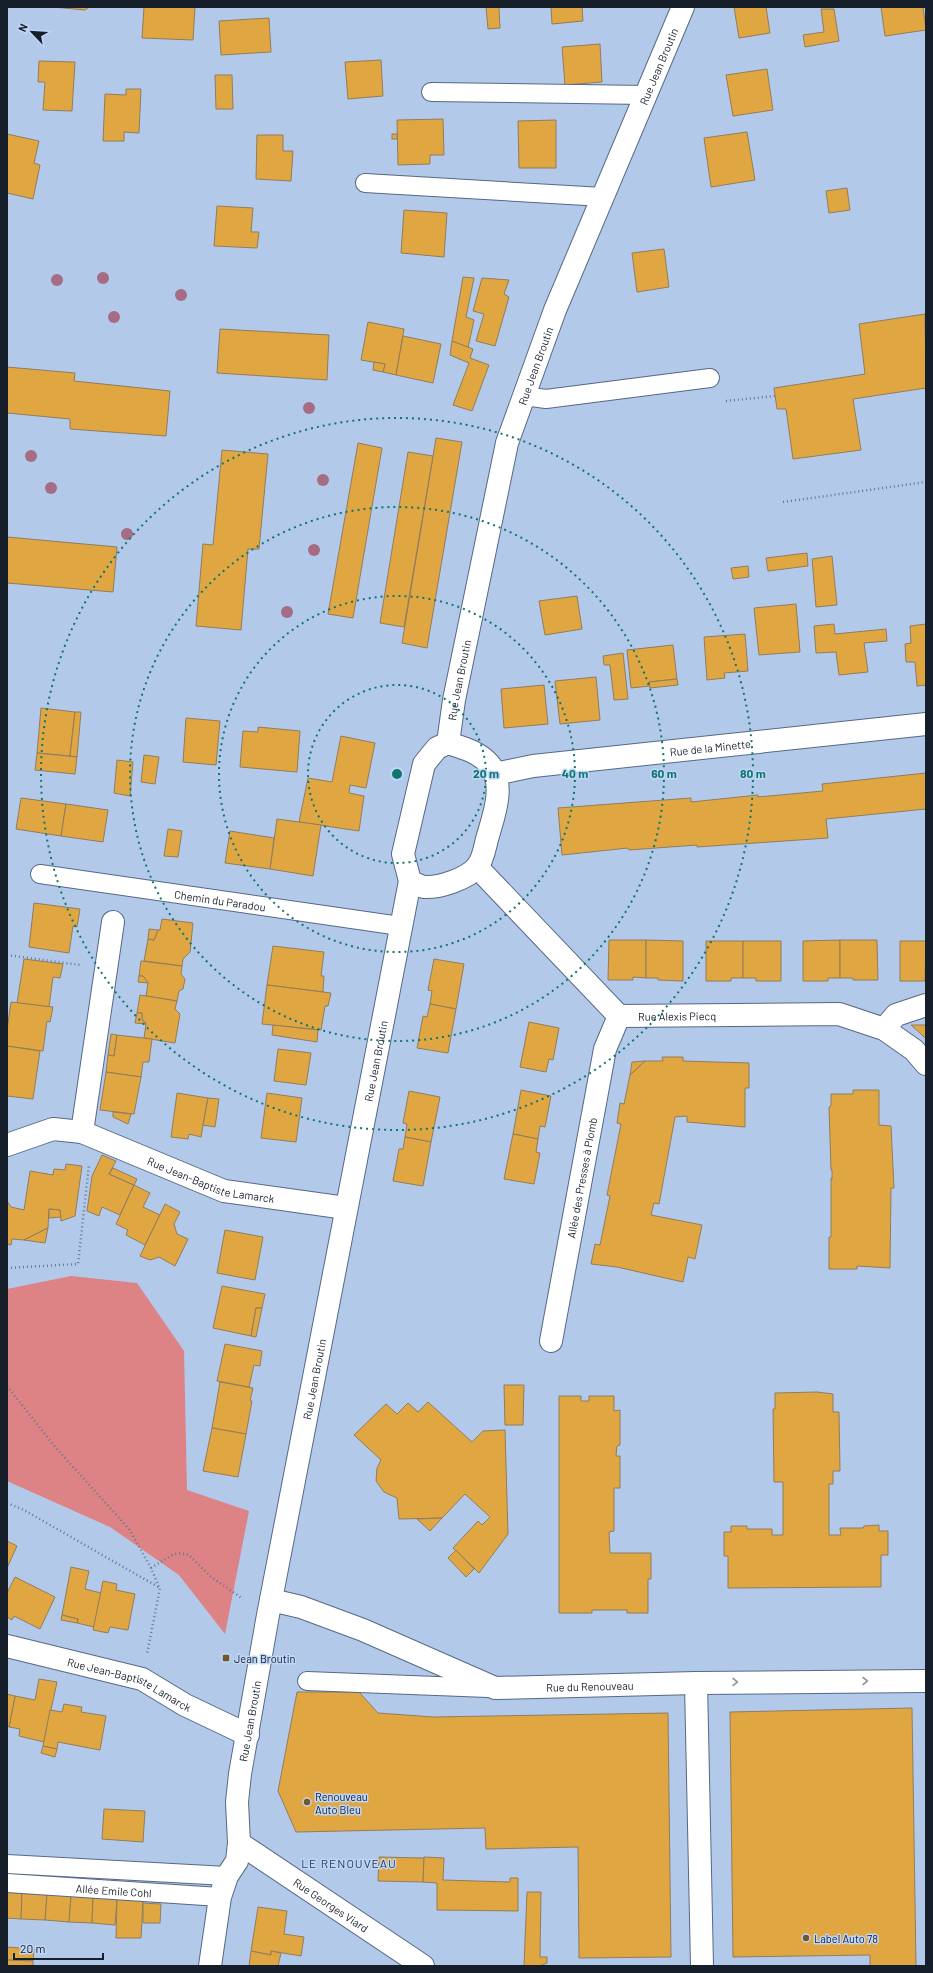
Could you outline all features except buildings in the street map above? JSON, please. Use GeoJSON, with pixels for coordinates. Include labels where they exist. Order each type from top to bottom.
{"type":"FeatureCollection","features":[{"type":"Feature","properties":{"kind":"street","name":"Rue Jean Broutin"},"geometry":{"type":"LineString","coordinates":[[448,743],[454,700],[507,443],[555,310],[682,7]]}},
{"type":"Feature","properties":{"kind":"street","name":"Rue de la Minette"},"geometry":{"type":"LineString","coordinates":[[495,774],[533,766],[926,724]]}},
{"type":"Feature","properties":{"kind":"street"},"geometry":{"type":"LineString","coordinates":[[448,743],[474,751],[490,765],[495,774],[497,786],[496,805],[483,852],[477,867],[461,878],[444,885],[423,887],[410,881],[403,854],[424,764],[437,748],[448,743]]}},
{"type":"Feature","properties":{"kind":"street"},"geometry":{"type":"LineString","coordinates":[[477,867],[619,1016]]}},
{"type":"Feature","properties":{"kind":"street","name":"Rue Jean Broutin"},"geometry":{"type":"LineString","coordinates":[[210,1966],[220,1897],[227,1876],[237,1861],[240,1843],[237,1802],[270,1607],[400,926],[410,881]]}},
{"type":"Feature","properties":{"kind":"street"},"geometry":{"type":"LineString","coordinates":[[88,1134],[106,968],[113,922]]}},
{"type":"Feature","properties":{"kind":"street"},"geometry":{"type":"LineString","coordinates":[[884,1029],[896,1015],[926,1005]]}},
{"type":"Feature","properties":{"kind":"street","name":"Rue Alexis Piecq"},"geometry":{"type":"LineString","coordinates":[[619,1016],[839,1014],[884,1029],[914,1050],[926,1064]]}},
{"type":"Feature","properties":{"kind":"street","name":"Allée des Presses à Plomb"},"geometry":{"type":"LineString","coordinates":[[551,1341],[605,1049],[619,1016]]}},
{"type":"Feature","properties":{"kind":"street","name":"Rue Jean-Baptiste Lamarck"},"geometry":{"type":"LineString","coordinates":[[7,1145],[53,1129],[88,1134],[224,1191],[346,1208]]}},
{"type":"Feature","properties":{"kind":"street","name":"Rue du Renouveau"},"geometry":{"type":"LineString","coordinates":[[270,1607],[301,1607],[363,1630],[495,1688],[696,1682],[926,1681]]}},
{"type":"Feature","properties":{"kind":"street","name":"Rue Jean-Baptiste Lamarck"},"geometry":{"type":"LineString","coordinates":[[7,1646],[142,1680],[185,1705],[248,1735]]}},
{"type":"Feature","properties":{"kind":"street"},"geometry":{"type":"LineString","coordinates":[[696,1682],[702,1966]]}},
{"type":"Feature","properties":{"kind":"street","name":"Rue Georges Viard"},"geometry":{"type":"LineString","coordinates":[[240,1843],[423,1966]]}},
{"type":"Feature","properties":{"kind":"lane"},"geometry":{"type":"LineString","coordinates":[[431,92],[646,95]]}},
{"type":"Feature","properties":{"kind":"lane"},"geometry":{"type":"LineString","coordinates":[[366,183],[603,197]]}},
{"type":"Feature","properties":{"kind":"lane"},"geometry":{"type":"LineString","coordinates":[[524,396],[546,400],[710,378]]}},
{"type":"Feature","properties":{"kind":"lane","name":"Chemin du Paradou"},"geometry":{"type":"LineString","coordinates":[[40,874],[400,926]]}},
{"type":"Feature","properties":{"kind":"lane"},"geometry":{"type":"LineString","coordinates":[[307,1681],[495,1688]]}},
{"type":"Feature","properties":{"kind":"lane"},"geometry":{"type":"LineString","coordinates":[[7,1864],[227,1876]]}},
{"type":"Feature","properties":{"kind":"lane","name":"Allée Emile Cohl"},"geometry":{"type":"LineString","coordinates":[[7,1883],[220,1897]]}},
{"type":"Feature","properties":{"kind":"path"},"geometry":{"type":"LineString","coordinates":[[726,401],[775,396]]}},
{"type":"Feature","properties":{"kind":"path"},"geometry":{"type":"LineString","coordinates":[[783,502],[926,482]]}},
{"type":"Feature","properties":{"kind":"path"},"geometry":{"type":"LineString","coordinates":[[7,955],[106,968]]}},
{"type":"Feature","properties":{"kind":"path"},"geometry":{"type":"LineString","coordinates":[[7,1268],[78,1264],[88,1134]]}},
{"type":"Feature","properties":{"kind":"path"},"geometry":{"type":"LineString","coordinates":[[7,1386],[56,1448],[129,1529],[152,1568],[160,1588],[142,1680]]}},
{"type":"Feature","properties":{"kind":"path"},"geometry":{"type":"LineString","coordinates":[[7,1503],[24,1510],[160,1588]]}},
{"type":"Feature","properties":{"kind":"path"},"geometry":{"type":"LineString","coordinates":[[152,1568],[180,1553],[189,1555],[210,1576],[270,1607]]}},
{"type":"Feature","properties":{"kind":"shaded area"},"geometry":{"type":"Polygon","coordinates":[[[71,1276],[137,1283],[184,1351],[187,1490],[249,1511],[225,1634],[179,1575],[110,1527],[7,1481],[7,1289],[71,1276]]]}},
{"type":"Feature","properties":{"kind":"place","name":"Jean Broutin"},"geometry":{"type":"Point","coordinates":[226,1658]}},
{"type":"Feature","properties":{"kind":"place","name":"Renouveau Auto Bleu"},"geometry":{"type":"Point","coordinates":[307,1802]}},
{"type":"Feature","properties":{"kind":"place","name":"Label Auto 78"},"geometry":{"type":"Point","coordinates":[806,1938]}},
{"type":"Feature","properties":{"kind":"district","name":"LE RENOUVEAU"},"geometry":{"type":"Point","coordinates":[349,1863]}}]}
